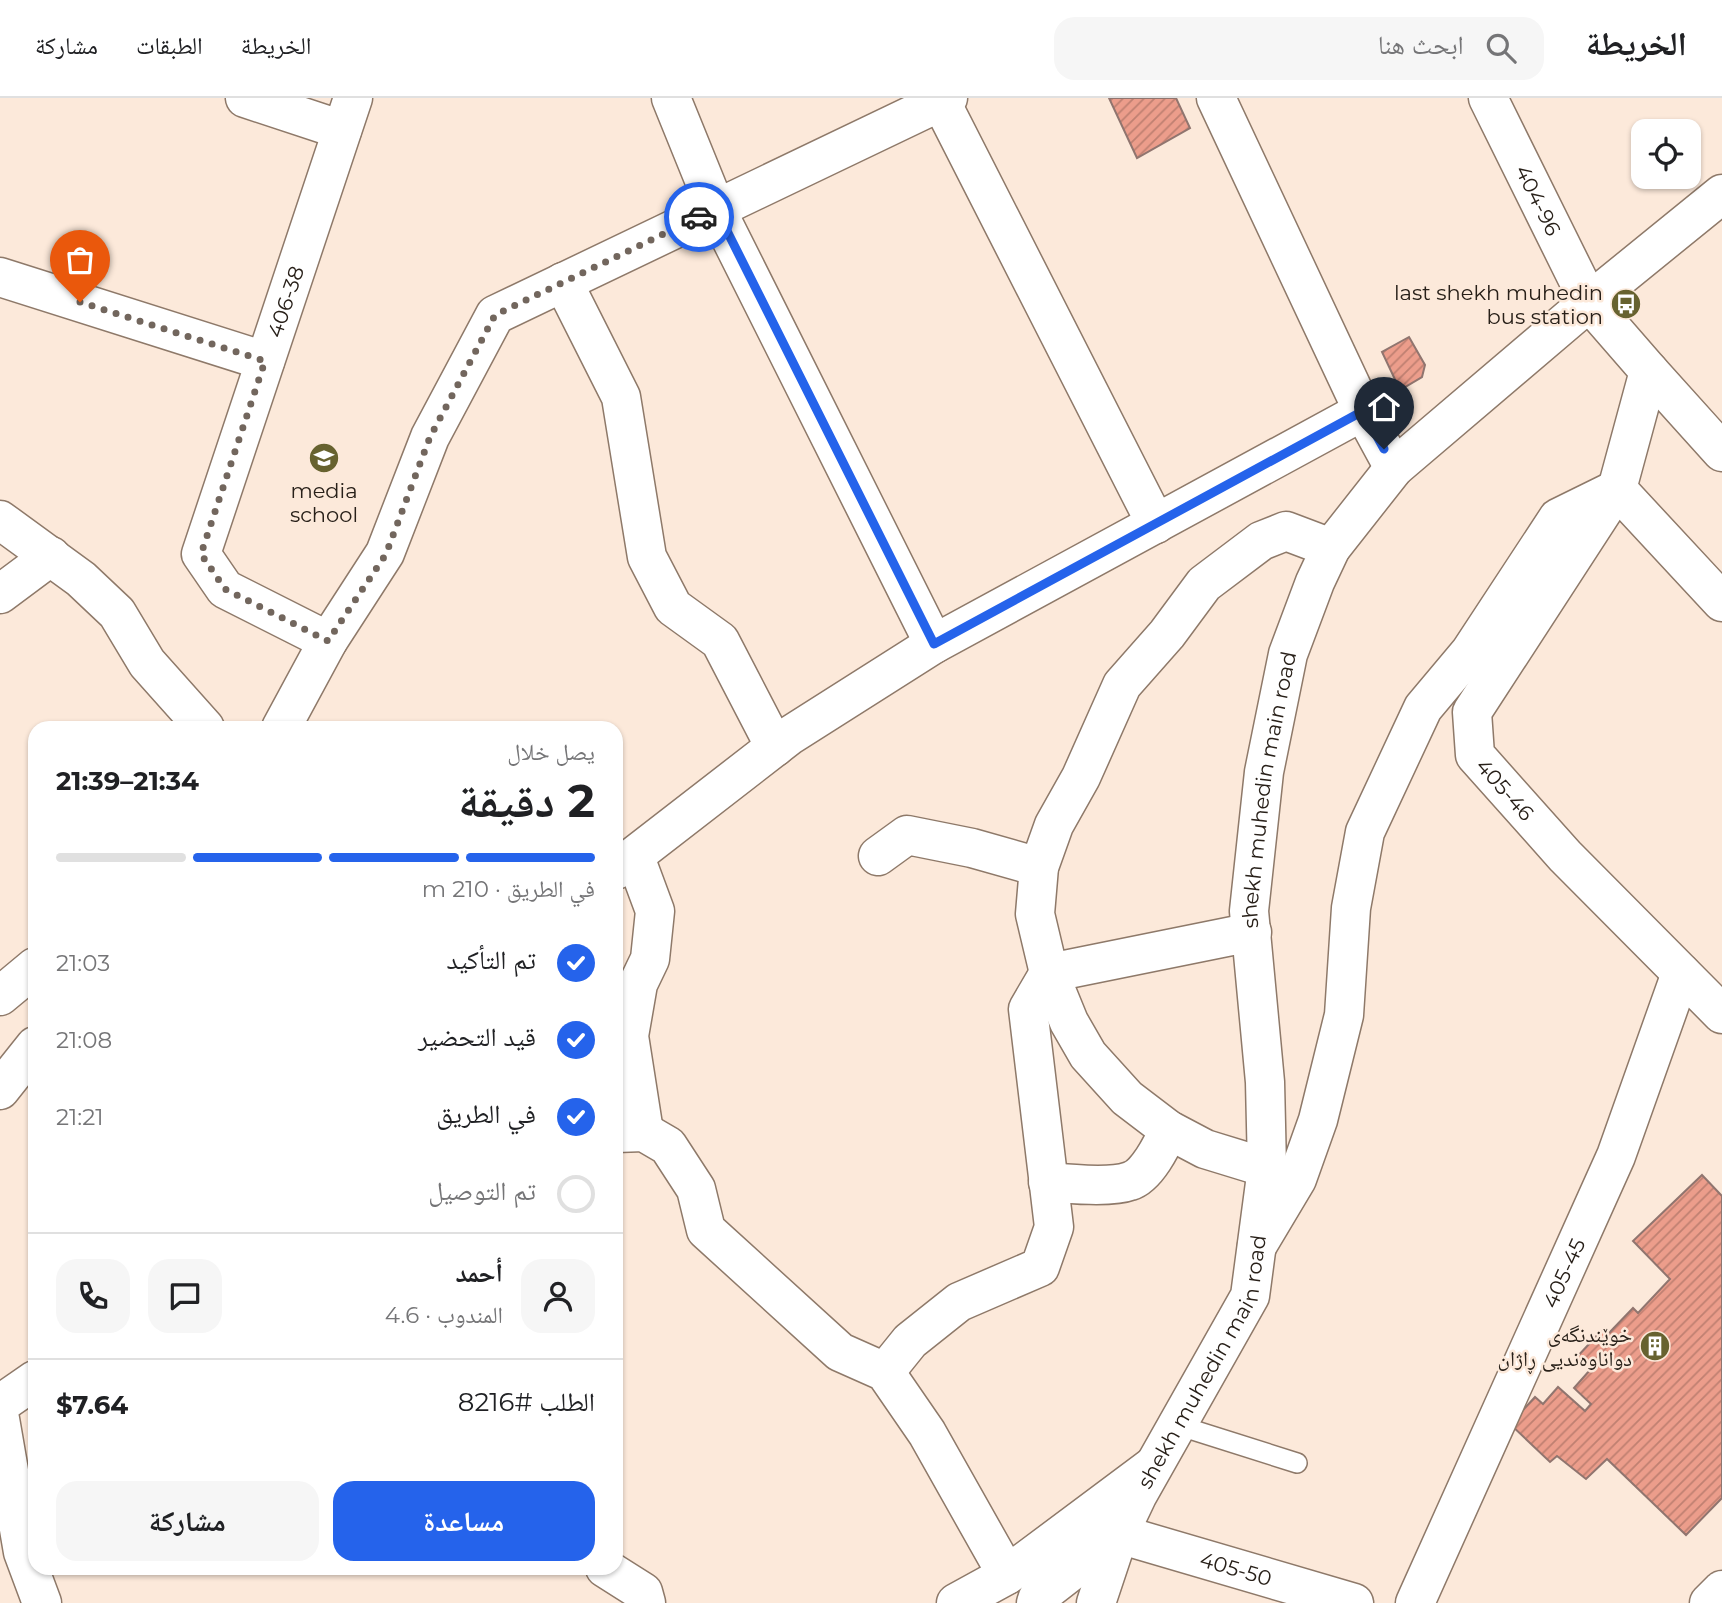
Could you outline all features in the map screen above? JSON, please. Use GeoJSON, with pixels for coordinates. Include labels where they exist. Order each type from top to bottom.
{"type":"FeatureCollection","features":[{"type":"Feature","properties":{"kind":"street"},"geometry":{"type":"LineString","coordinates":[[245,98],[348,114]]}},
{"type":"Feature","properties":{"kind":"street"},"geometry":{"type":"LineString","coordinates":[[671,98],[716,209],[934,644]]}},
{"type":"Feature","properties":{"kind":"street"},"geometry":{"type":"LineString","coordinates":[[1216,98],[1363,411],[1394,468]]}},
{"type":"Feature","properties":{"kind":"street","name":"404-96"},"geometry":{"type":"LineString","coordinates":[[1488,98],[1588,302],[1722,452]]}},
{"type":"Feature","properties":{"kind":"street"},"geometry":{"type":"LineString","coordinates":[[285,721],[328,641],[386,554],[430,437],[495,315],[943,99],[1156,524]]}},
{"type":"Feature","properties":{"kind":"street","name":"406-38"},"geometry":{"type":"LineString","coordinates":[[328,641],[225,589],[201,554],[348,114]]}},
{"type":"Feature","properties":{"kind":"street","name":"shekh muhedin main road"},"geometry":{"type":"LineString","coordinates":[[1096,1603],[1119,1534],[1153,1466],[1250,1296],[1267,1168],[1265,1082],[1249,911],[1264,772],[1288,654],[1315,582],[1331,548],[1394,468],[1588,302],[1722,194]]}},
{"type":"Feature","properties":{"kind":"street"},"geometry":{"type":"LineString","coordinates":[[0,277],[265,361]]}},
{"type":"Feature","properties":{"kind":"street"},"geometry":{"type":"LineString","coordinates":[[563,282],[621,397],[647,557],[673,607],[720,641],[775,747]]}},
{"type":"Feature","properties":{"kind":"street","name":"405-46"},"geometry":{"type":"LineString","coordinates":[[1648,370],[1617,489],[1472,712],[1475,755],[1565,856],[1722,1014]]}},
{"type":"Feature","properties":{"kind":"street"},"geometry":{"type":"LineString","coordinates":[[623,864],[775,747],[934,644],[1363,411]]}},
{"type":"Feature","properties":{"kind":"street"},"geometry":{"type":"LineString","coordinates":[[1257,1246],[1297,1179],[1318,1120],[1344,1016],[1350,908],[1365,832],[1423,708],[1471,652],[1558,518],[1617,489],[1722,602]]}},
{"type":"Feature","properties":{"kind":"street"},"geometry":{"type":"LineString","coordinates":[[0,520],[81,579],[117,613],[147,663],[199,721]]}},
{"type":"Feature","properties":{"kind":"street"},"geometry":{"type":"LineString","coordinates":[[1267,1168],[1205,1149],[1169,1130],[1127,1098],[1088,1055],[1069,1022],[1049,973],[1035,914],[1039,867],[1054,825],[1081,777],[1122,685],[1167,634],[1204,584],[1261,541],[1286,531],[1331,548]]}},
{"type":"Feature","properties":{"kind":"street"},"geometry":{"type":"LineString","coordinates":[[0,594],[51,556]]}},
{"type":"Feature","properties":{"kind":"street"},"geometry":{"type":"LineString","coordinates":[[878,856],[907,835],[972,848],[1039,867]]}},
{"type":"Feature","properties":{"kind":"street"},"geometry":{"type":"LineString","coordinates":[[623,866],[655,911],[650,959],[638,985],[629,1036],[630,1132],[668,1146],[695,1189],[706,1230],[840,1352],[885,1371],[927,1433],[1007,1575]]}},
{"type":"Feature","properties":{"kind":"street"},"geometry":{"type":"LineString","coordinates":[[885,1371],[910,1341],[959,1303],[1040,1267],[1054,1227],[1027,1009],[1049,973],[1252,932]]}},
{"type":"Feature","properties":{"kind":"street"},"geometry":{"type":"LineString","coordinates":[[0,996],[28,973]]}},
{"type":"Feature","properties":{"kind":"street","name":"405-45"},"geometry":{"type":"LineString","coordinates":[[1415,1603],[1616,1156],[1681,973]]}},
{"type":"Feature","properties":{"kind":"street"},"geometry":{"type":"LineString","coordinates":[[0,1090],[28,1059]]}},
{"type":"Feature","properties":{"kind":"street"},"geometry":{"type":"LineString","coordinates":[[1048,1182],[1088,1185],[1132,1181],[1157,1156],[1169,1130]]}},
{"type":"Feature","properties":{"kind":"street"},"geometry":{"type":"LineString","coordinates":[[0,1405],[28,1385]]}},
{"type":"Feature","properties":{"kind":"street"},"geometry":{"type":"LineString","coordinates":[[0,1419],[23,1552],[28,1566]]}},
{"type":"Feature","properties":{"kind":"street"},"geometry":{"type":"LineString","coordinates":[[956,1603],[1007,1575],[1153,1466]]}},
{"type":"Feature","properties":{"kind":"street"},"geometry":{"type":"LineString","coordinates":[[1036,1603],[1038,1597],[1119,1534]]}},
{"type":"Feature","properties":{"kind":"street","name":"405-50"},"geometry":{"type":"LineString","coordinates":[[1119,1534],[1354,1603]]}},
{"type":"Feature","properties":{"kind":"street"},"geometry":{"type":"LineString","coordinates":[[31,1575],[41,1603]]}},
{"type":"Feature","properties":{"kind":"street"},"geometry":{"type":"LineString","coordinates":[[616,1575],[643,1592],[646,1603]]}},
{"type":"Feature","properties":{"kind":"street"},"geometry":{"type":"LineString","coordinates":[[1709,1603],[1722,1590]]}},
{"type":"Feature","properties":{"kind":"lane"},"geometry":{"type":"LineString","coordinates":[[1177,1425],[1297,1464]]}},
{"type":"Feature","properties":{"kind":"building"},"geometry":{"type":"Polygon","coordinates":[[[1109,98],[1176,98],[1190,128],[1137,158],[1109,98]]]}},
{"type":"Feature","properties":{"kind":"building"},"geometry":{"type":"Polygon","coordinates":[[[1409,337],[1425,365],[1422,377],[1400,390],[1382,352],[1409,337]]]}},
{"type":"Feature","properties":{"kind":"building","name":"خوێندنگەی دواناوەندیی ڕاژان"},"geometry":{"type":"Polygon","coordinates":[[[1702,1175],[1722,1196],[1722,1498],[1686,1535],[1607,1459],[1586,1479],[1557,1456],[1550,1462],[1510,1424],[1535,1397],[1543,1404],[1558,1387],[1585,1411],[1591,1404],[1574,1388],[1590,1370],[1576,1358],[1603,1329],[1608,1334],[1633,1308],[1638,1313],[1670,1279],[1633,1241],[1702,1175]]]}},
{"type":"Feature","properties":{"kind":"way so far"},"geometry":{"type":"LineString","coordinates":[[80,302],[265,361],[201,554],[225,589],[328,641],[386,554],[430,437],[495,315],[699,217]]}},
{"type":"Feature","properties":{"kind":"place","name":"last shekh muhedin bus station"},"geometry":{"type":"Point","coordinates":[1626,304]}},
{"type":"Feature","properties":{"kind":"place","name":"media school"},"geometry":{"type":"Point","coordinates":[324,458]}},
{"type":"Feature","properties":{"kind":"place","name":"خوێندنگەی دواناوەندیی ڕاژان"},"geometry":{"type":"Point","coordinates":[1655,1346]}},
{"type":"Feature","properties":{"kind":"route"},"geometry":{"type":"LineString","coordinates":[[699,217],[716,209],[934,644],[1363,411],[1384,449]]}}]}
